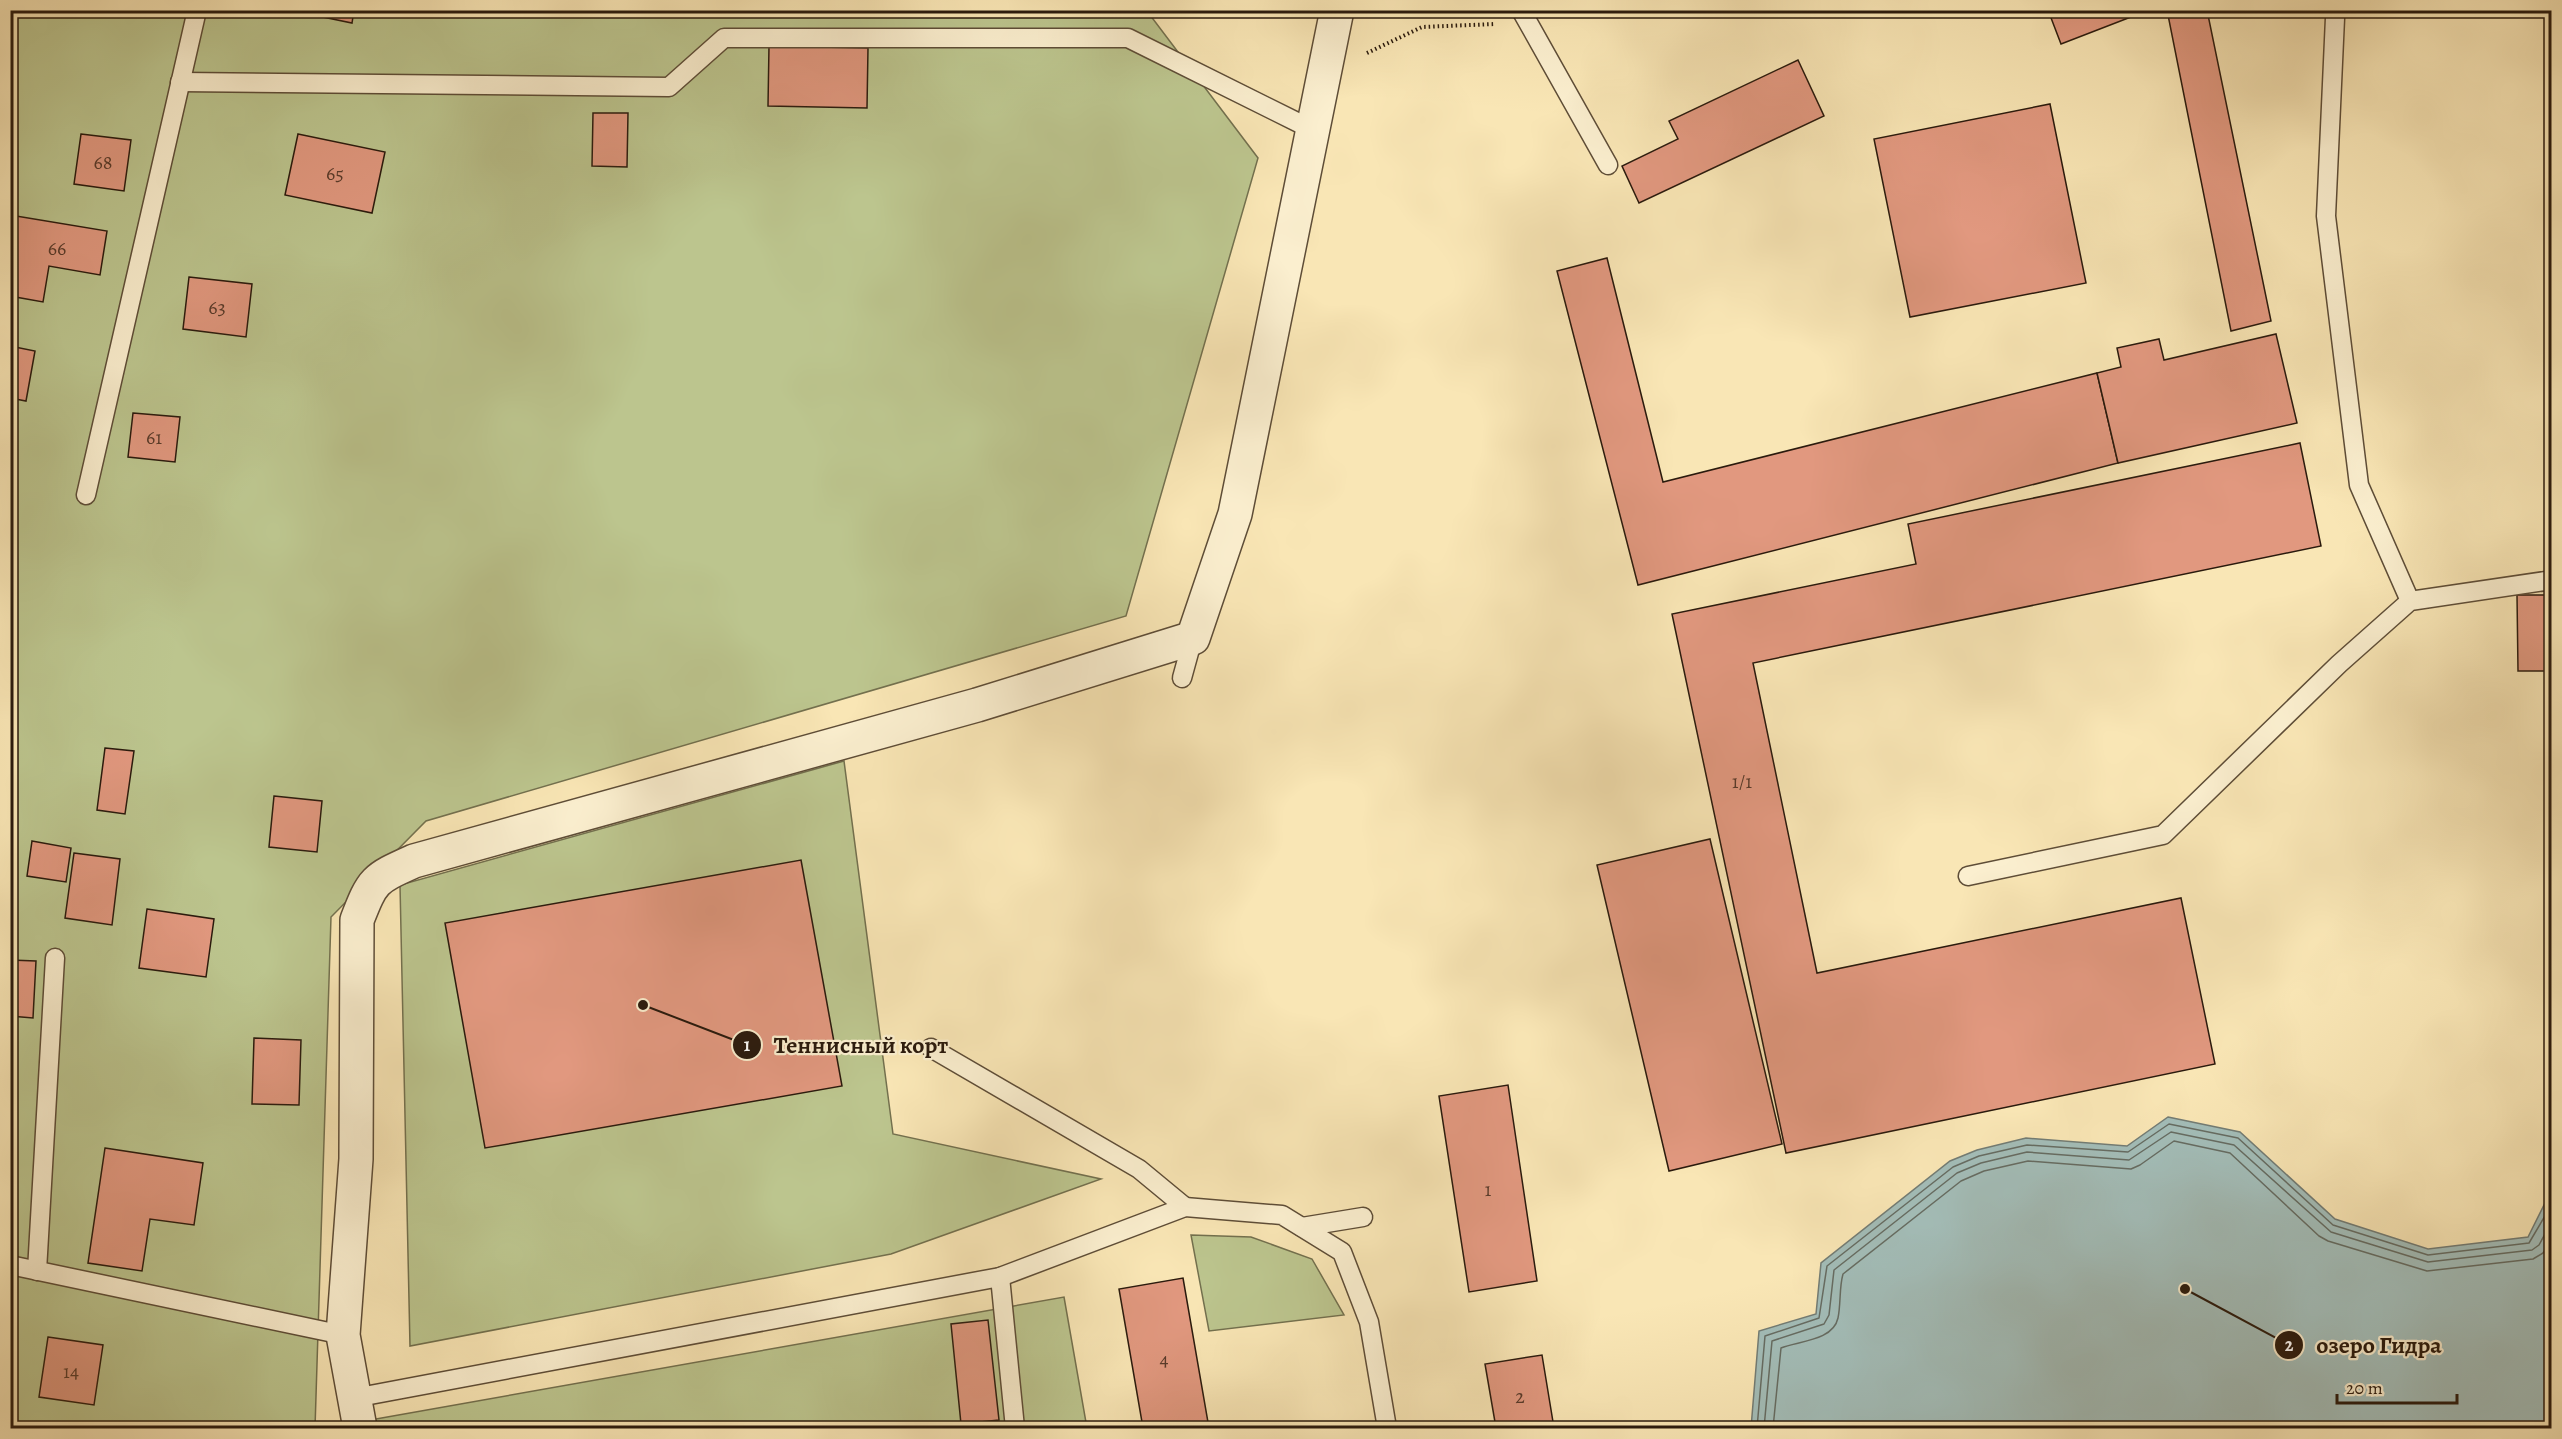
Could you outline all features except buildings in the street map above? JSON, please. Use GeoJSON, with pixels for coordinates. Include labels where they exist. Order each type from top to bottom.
{"type":"FeatureCollection","features":[{"type":"Feature","properties":{"kind":"street"},"geometry":{"type":"LineString","coordinates":[[357,1413],[343,1335],[356,1159],[357,920],[369,891],[381,875],[414,861],[977,705],[1193,638],[1235,514],[1337,10]]}},
{"type":"Feature","properties":{"kind":"lane"},"geometry":{"type":"LineString","coordinates":[[86,495],[197,10]]}},
{"type":"Feature","properties":{"kind":"lane"},"geometry":{"type":"LineString","coordinates":[[1521,10],[1608,165]]}},
{"type":"Feature","properties":{"kind":"lane"},"geometry":{"type":"LineString","coordinates":[[2335,18],[2326,216],[2359,486],[2410,601]]}},
{"type":"Feature","properties":{"kind":"lane"},"geometry":{"type":"LineString","coordinates":[[180,82],[669,87],[724,38],[1128,38],[1313,130]]}},
{"type":"Feature","properties":{"kind":"lane"},"geometry":{"type":"LineString","coordinates":[[1968,876],[2163,835],[2339,664],[2410,601],[2552,580]]}},
{"type":"Feature","properties":{"kind":"lane"},"geometry":{"type":"LineString","coordinates":[[1182,678],[1193,638]]}},
{"type":"Feature","properties":{"kind":"lane"},"geometry":{"type":"LineString","coordinates":[[357,920],[361,887]]}},
{"type":"Feature","properties":{"kind":"lane"},"geometry":{"type":"LineString","coordinates":[[37,1271],[55,958]]}},
{"type":"Feature","properties":{"kind":"lane"},"geometry":{"type":"LineString","coordinates":[[931,1048],[1139,1168],[1185,1207]]}},
{"type":"Feature","properties":{"kind":"lane"},"geometry":{"type":"LineString","coordinates":[[357,1413],[1000,1277],[1185,1207],[1282,1215],[1342,1252],[1369,1322],[1387,1428]]}},
{"type":"Feature","properties":{"kind":"lane"},"geometry":{"type":"LineString","coordinates":[[1302,1227],[1362,1217]]}},
{"type":"Feature","properties":{"kind":"lane"},"geometry":{"type":"LineString","coordinates":[[10,1265],[343,1335]]}},
{"type":"Feature","properties":{"kind":"lane"},"geometry":{"type":"LineString","coordinates":[[1000,1277],[1015,1428]]}},
{"type":"Feature","properties":{"kind":"path"},"geometry":{"type":"LineString","coordinates":[[1357,58],[1422,27],[1494,23],[1536,38]]}},
{"type":"Feature","properties":{"kind":"green space"},"geometry":{"type":"Polygon","coordinates":[[[10,11],[1147,11],[1258,158],[1126,616],[426,821],[331,917],[315,1428],[11,1428],[10,11]]]}},
{"type":"Feature","properties":{"kind":"green space"},"geometry":{"type":"Polygon","coordinates":[[[844,761],[893,1134],[1101,1179],[891,1254],[410,1346],[400,885],[844,761]]]}},
{"type":"Feature","properties":{"kind":"green space"},"geometry":{"type":"Polygon","coordinates":[[[1191,1235],[1251,1237],[1312,1259],[1344,1315],[1209,1331],[1191,1235]]]}},
{"type":"Feature","properties":{"kind":"green space"},"geometry":{"type":"Polygon","coordinates":[[[1064,1297],[1087,1428],[317,1428],[359,1422],[1064,1297]]]}},
{"type":"Feature","properties":{"kind":"water"},"geometry":{"type":"Polygon","coordinates":[[[2168,1117],[2240,1132],[2335,1219],[2428,1249],[2528,1237],[2551,1191],[2551,1428],[1751,1428],[1759,1331],[1816,1314],[1821,1263],[1950,1161],[1977,1150],[2026,1138],[2127,1146],[2168,1117]]]}},
{"type":"Feature","properties":{"kind":"place","name":"Теннисный корт"},"geometry":{"type":"Point","coordinates":[643,1005]}},
{"type":"Feature","properties":{"kind":"place","name":"озеро Гидра"},"geometry":{"type":"Point","coordinates":[2185,1289]}}]}
